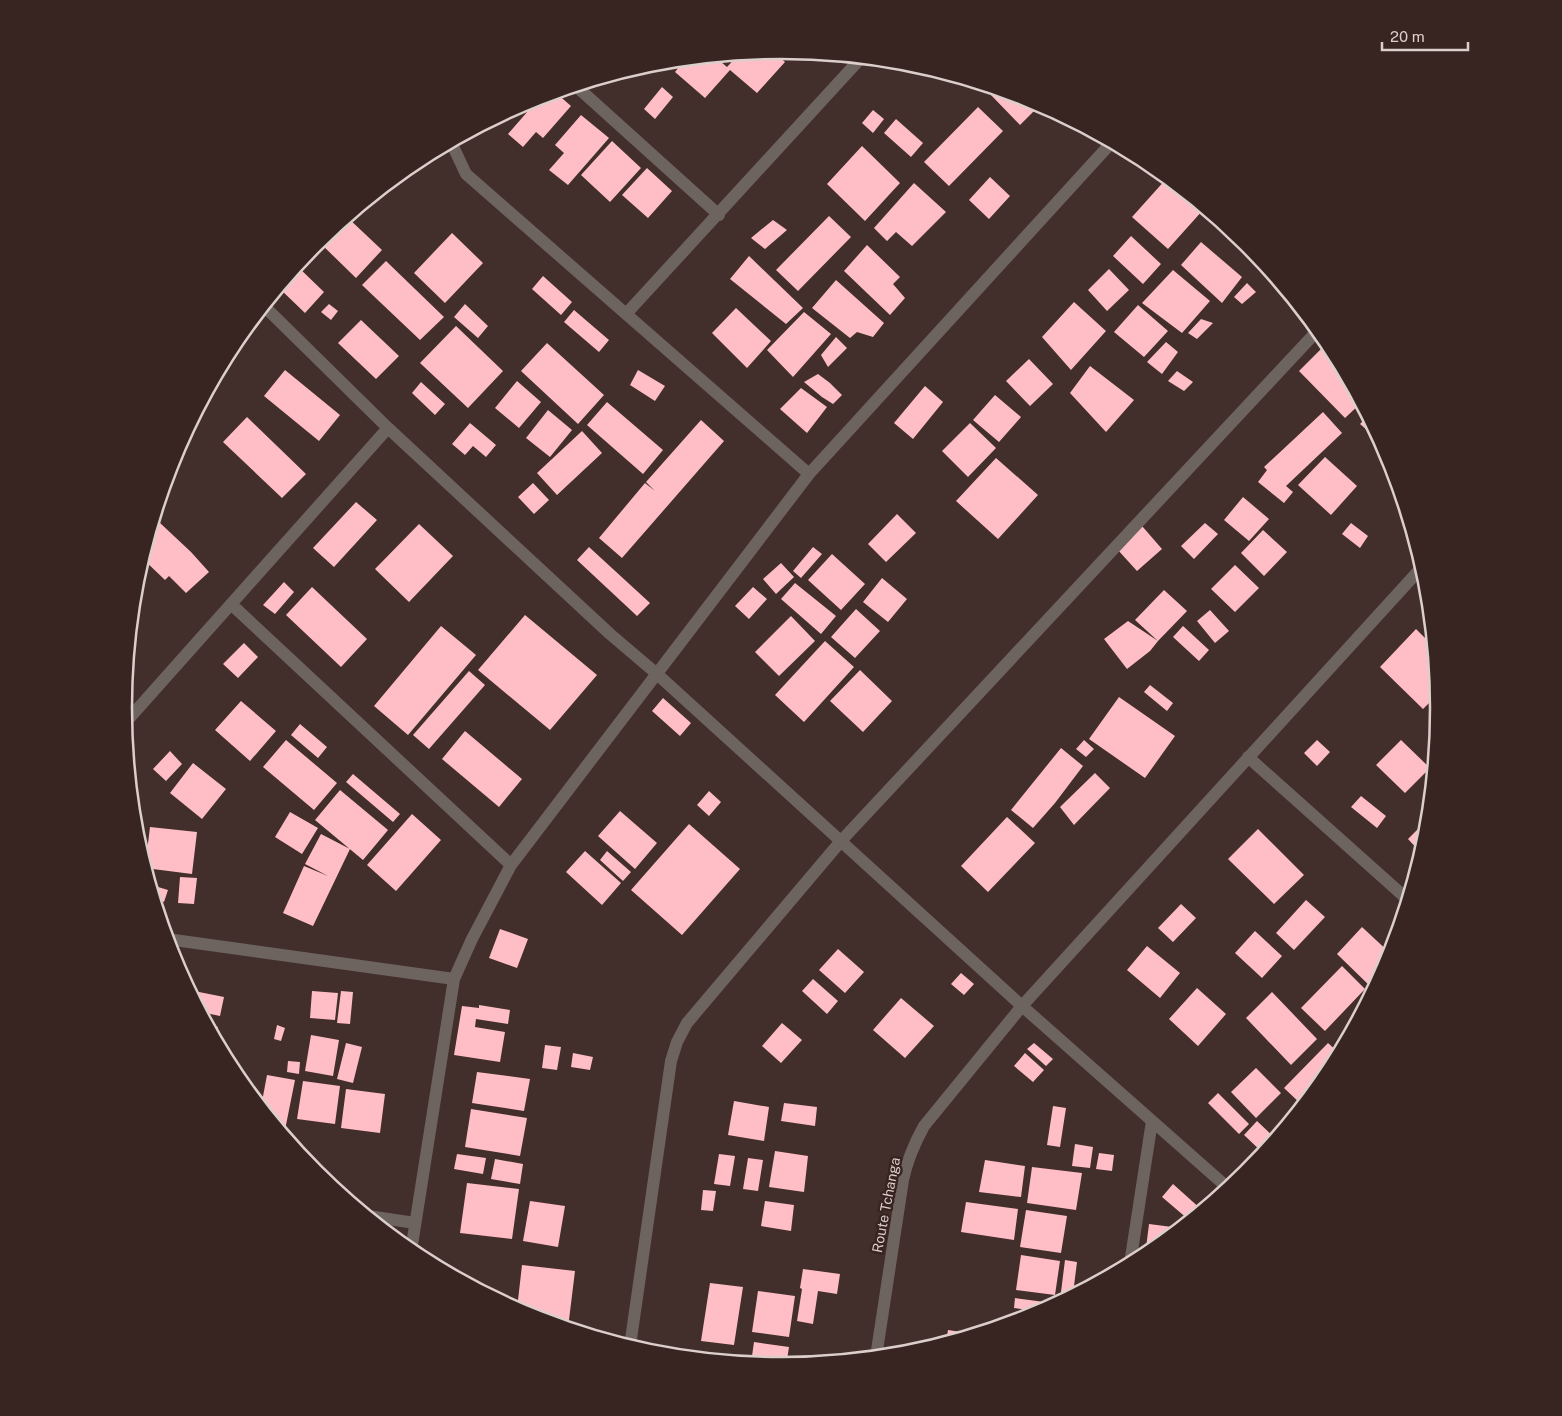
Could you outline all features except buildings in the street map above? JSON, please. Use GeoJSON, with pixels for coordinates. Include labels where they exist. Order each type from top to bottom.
{"type":"FeatureCollection","features":[{"type":"Feature","properties":{"kind":"street"},"geometry":{"type":"LineString","coordinates":[[626,314],[719,215],[856,63]]}},
{"type":"Feature","properties":{"kind":"street"},"geometry":{"type":"LineString","coordinates":[[581,90],[719,215]]}},
{"type":"Feature","properties":{"kind":"street"},"geometry":{"type":"LineString","coordinates":[[454,147],[466,174],[809,474]]}},
{"type":"Feature","properties":{"kind":"street"},"geometry":{"type":"LineString","coordinates":[[412,1242],[454,979],[472,938],[511,865],[809,474],[1108,147]]}},
{"type":"Feature","properties":{"kind":"street"},"geometry":{"type":"LineString","coordinates":[[268,310],[388,428],[610,634],[1022,1006],[1223,1183]]}},
{"type":"Feature","properties":{"kind":"street"},"geometry":{"type":"LineString","coordinates":[[631,1339],[671,1061],[677,1042],[688,1023],[840,841],[1313,336]]}},
{"type":"Feature","properties":{"kind":"street"},"geometry":{"type":"LineString","coordinates":[[132,714],[388,428]]}},
{"type":"Feature","properties":{"kind":"street","name":"Route Tchanga"},"geometry":{"type":"LineString","coordinates":[[877,1350],[903,1180],[914,1145],[924,1126],[1022,1006],[1416,573]]}},
{"type":"Feature","properties":{"kind":"street"},"geometry":{"type":"LineString","coordinates":[[231,604],[511,865]]}},
{"type":"Feature","properties":{"kind":"street"},"geometry":{"type":"LineString","coordinates":[[1248,757],[1403,894]]}},
{"type":"Feature","properties":{"kind":"street"},"geometry":{"type":"LineString","coordinates":[[175,940],[454,979]]}},
{"type":"Feature","properties":{"kind":"street"},"geometry":{"type":"LineString","coordinates":[[1131,1254],[1152,1121]]}},
{"type":"Feature","properties":{"kind":"street"},"geometry":{"type":"LineString","coordinates":[[380,1218],[415,1223]]}}]}
